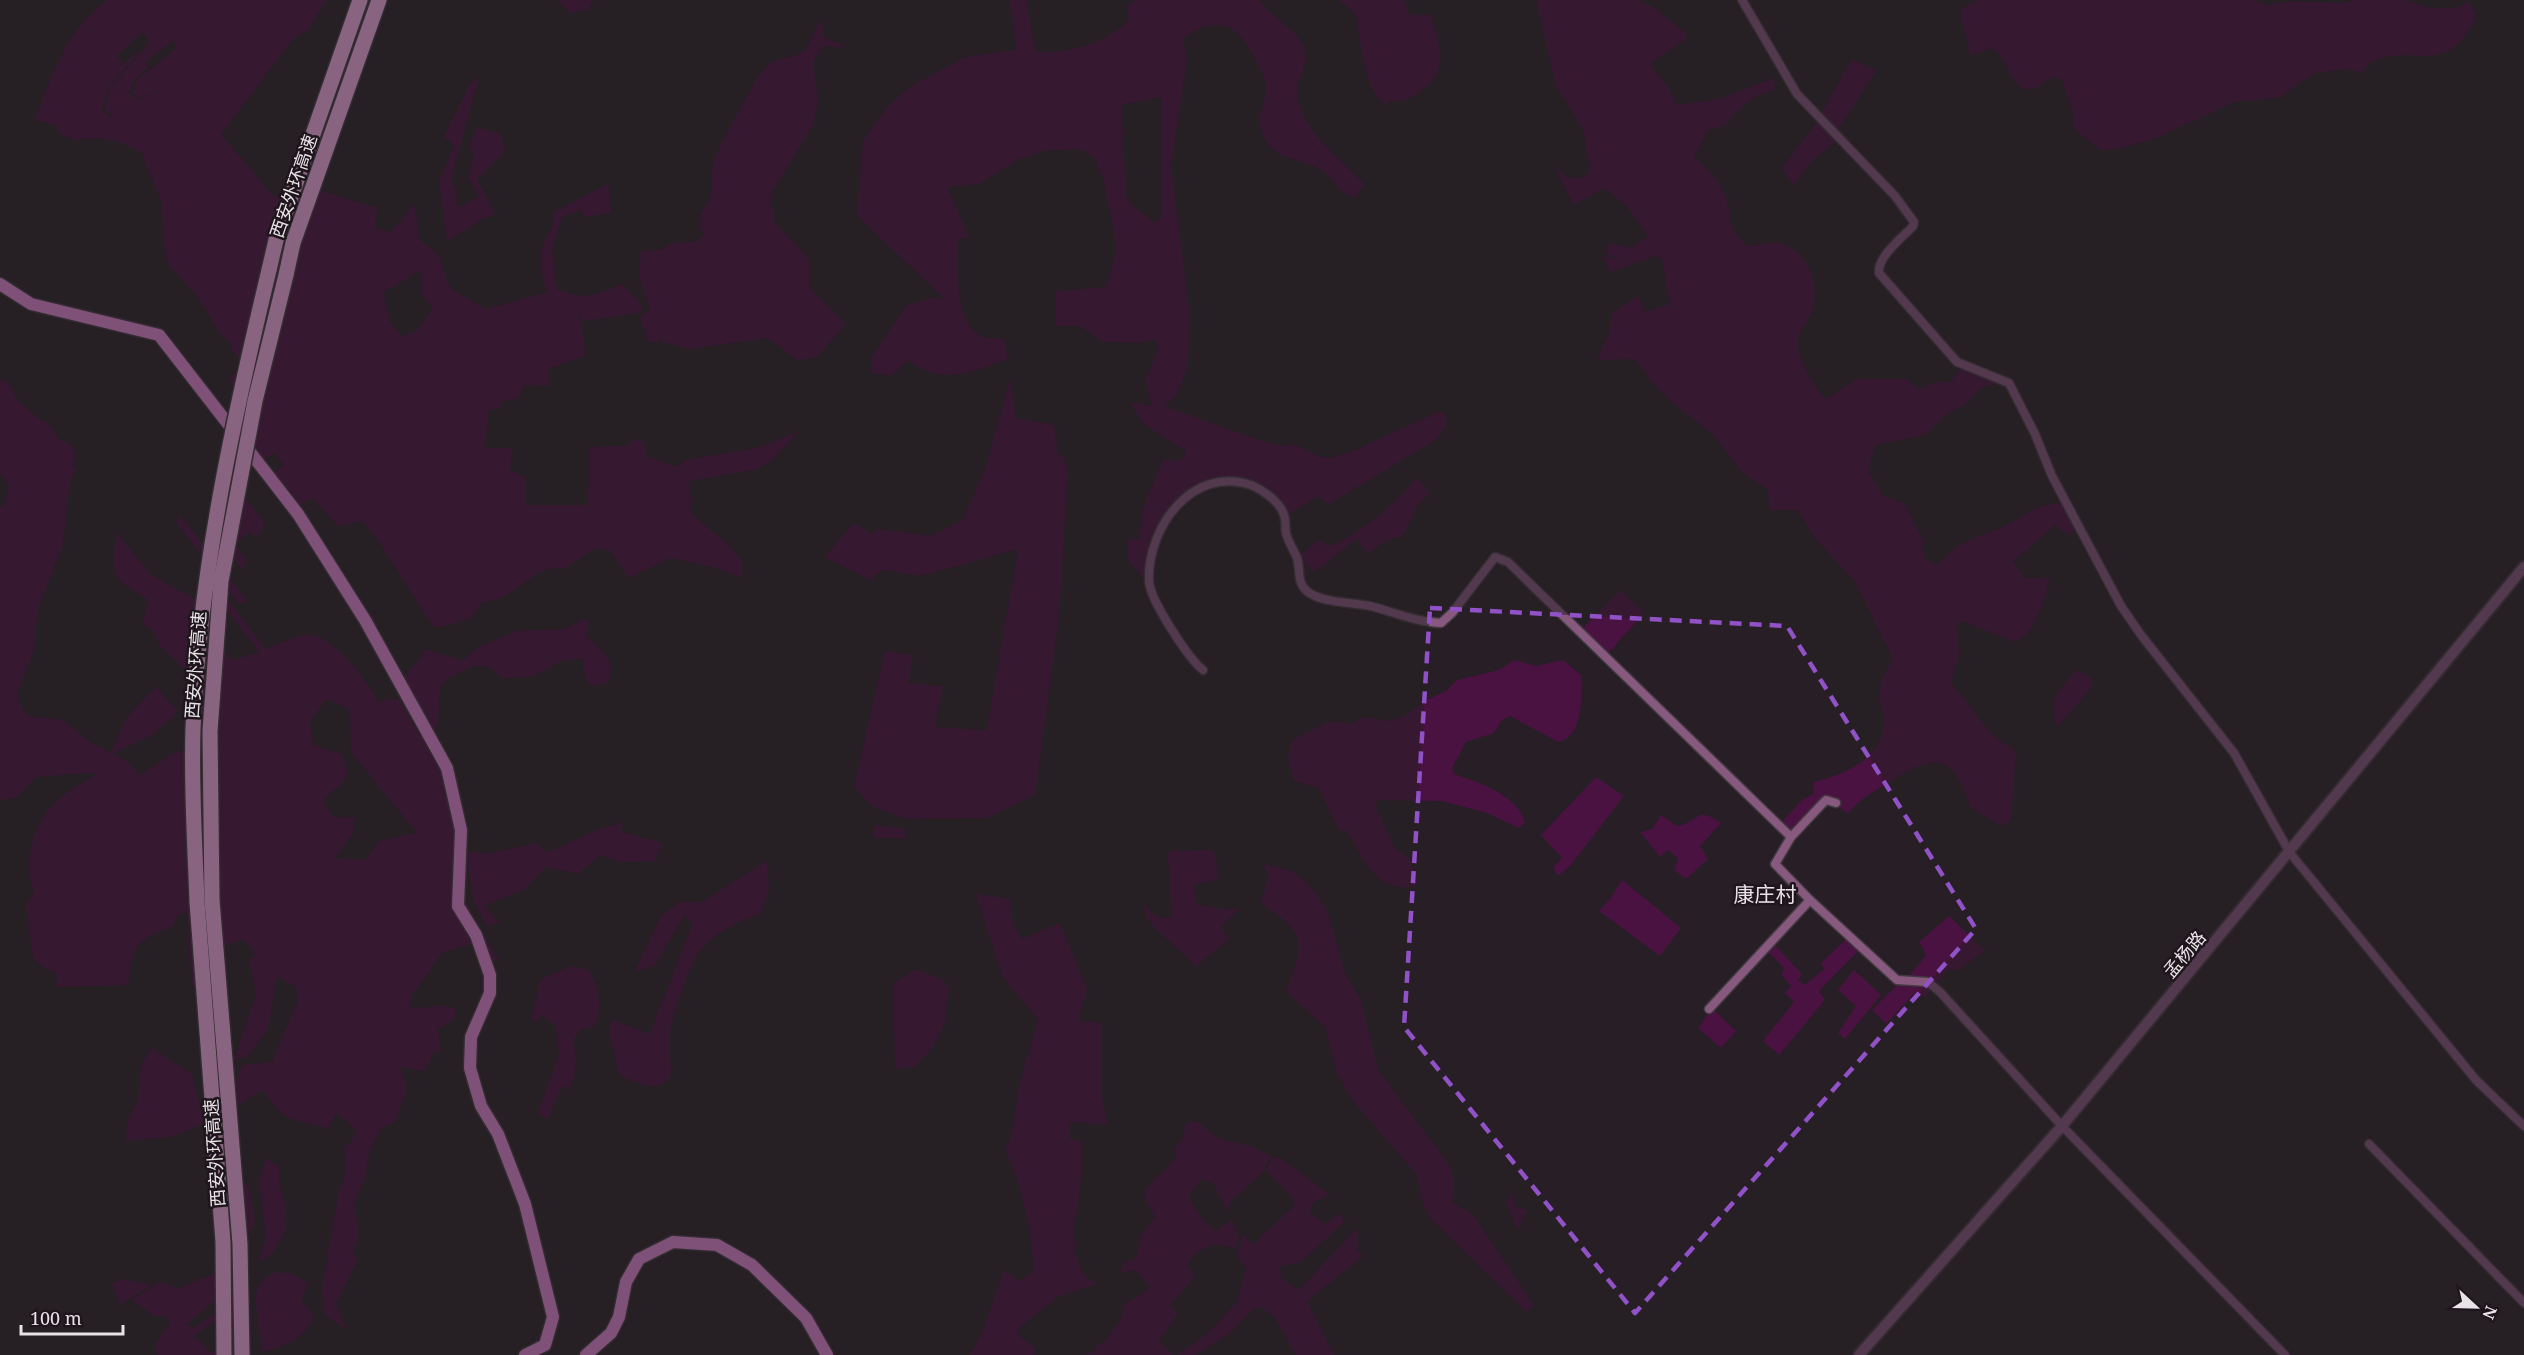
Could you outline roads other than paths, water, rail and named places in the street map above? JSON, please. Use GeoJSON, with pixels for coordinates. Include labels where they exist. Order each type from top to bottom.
{"type":"FeatureCollection","features":[{"type":"Feature","properties":{"kind":"highway","name":"西安外环高速"},"geometry":{"type":"LineString","coordinates":[[224,1355],[219,1193],[196,902],[193,730],[205,580],[238,400],[276,240],[360,0]]}},
{"type":"Feature","properties":{"kind":"highway","name":"西安外环高速"},"geometry":{"type":"LineString","coordinates":[[242,1355],[240,1244],[227,1056],[212,900],[210,730],[221,582],[255,401],[293,243],[379,0]]}},
{"type":"Feature","properties":{"kind":"main road"},"geometry":{"type":"LineString","coordinates":[[0,284],[31,304],[159,335],[298,514],[365,620],[447,768],[461,830],[458,906],[476,935],[490,975],[490,993],[471,1037],[470,1068],[481,1106],[498,1134],[525,1204],[553,1317],[545,1345],[525,1355]]}},
{"type":"Feature","properties":{"kind":"main road"},"geometry":{"type":"LineString","coordinates":[[586,1355],[611,1333],[619,1317],[626,1282],[639,1259],[673,1242],[717,1245],[752,1265],[806,1318],[827,1355]]}},
{"type":"Feature","properties":{"kind":"street"},"geometry":{"type":"LineString","coordinates":[[1742,0],[1752,13],[1797,94],[1895,196],[1914,222],[1884,258],[1879,267],[1879,273],[1957,362],[2009,383],[2035,434],[2052,476],[2121,606],[2141,635],[2234,753],[2290,853],[2476,1080],[2524,1126]]}},
{"type":"Feature","properties":{"kind":"street"},"geometry":{"type":"LineString","coordinates":[[1203,670],[1194,664],[1181,644],[1149,583],[1156,539],[1169,514],[1182,499],[1206,485],[1224,482],[1248,484],[1261,489],[1274,500],[1284,514],[1286,533],[1298,560],[1302,585],[1308,592],[1321,597],[1370,606],[1426,622],[1441,623],[1452,613],[1495,557],[1508,562],[1791,837]]}},
{"type":"Feature","properties":{"kind":"street","name":"孟杨路"},"geometry":{"type":"LineString","coordinates":[[1859,1355],[2062,1126],[2290,853],[2524,567]]}},
{"type":"Feature","properties":{"kind":"street"},"geometry":{"type":"LineString","coordinates":[[1836,803],[1826,800],[1791,837],[1775,864],[1810,900],[1897,980],[1928,982],[1940,992],[2062,1126],[2285,1355]]}},
{"type":"Feature","properties":{"kind":"street"},"geometry":{"type":"LineString","coordinates":[[1709,1010],[1810,900]]}},
{"type":"Feature","properties":{"kind":"street"},"geometry":{"type":"LineString","coordinates":[[2369,1144],[2524,1303]]}},
{"type":"Feature","properties":{"kind":"district","name":"康庄村"},"geometry":{"type":"Point","coordinates":[1765,894]}}]}
